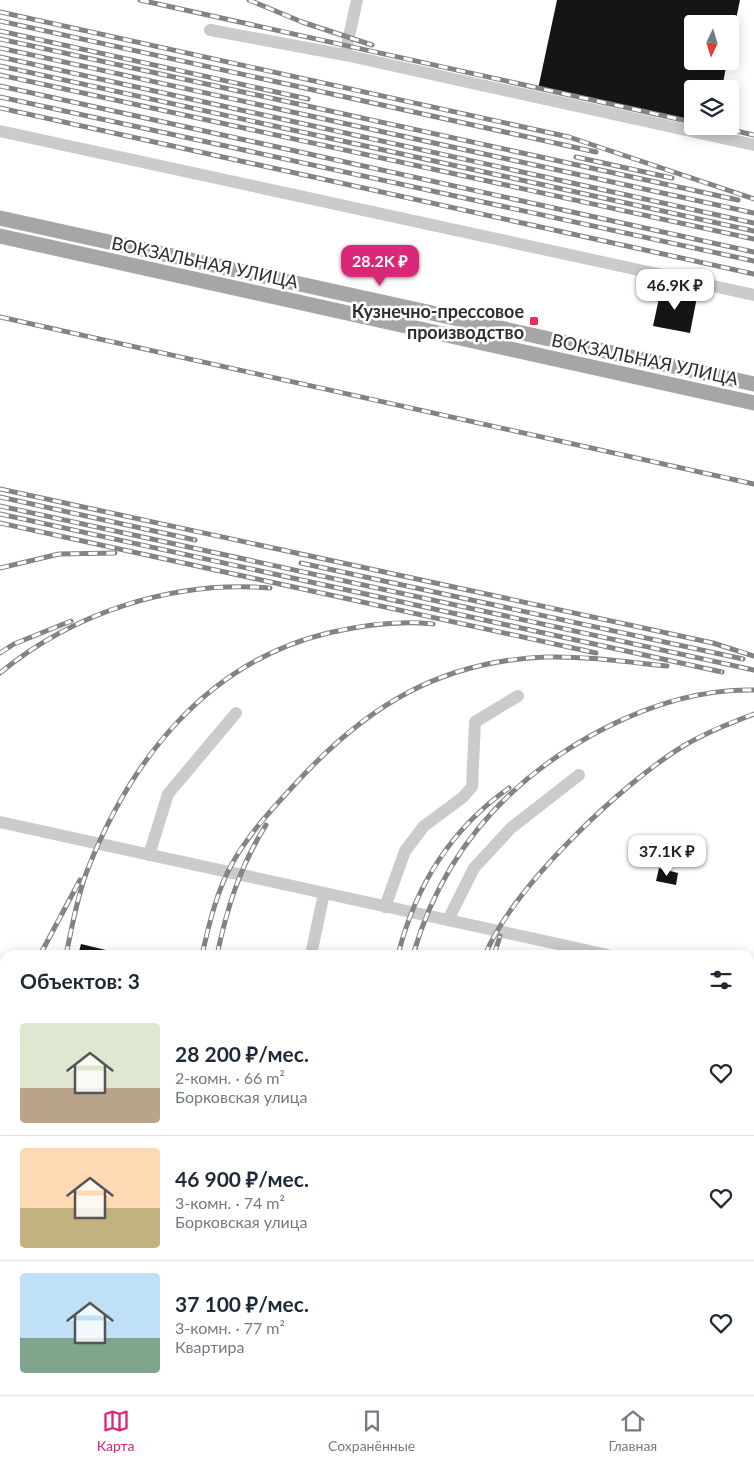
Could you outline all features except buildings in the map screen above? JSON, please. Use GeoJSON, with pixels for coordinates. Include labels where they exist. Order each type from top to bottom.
{"type":"FeatureCollection","features":[{"type":"Feature","properties":{"kind":"main road"},"geometry":{"type":"LineString","coordinates":[[0,218],[754,384]]}},
{"type":"Feature","properties":{"kind":"main road","name":"ВОКЗАЛЬНАЯ УЛИЦА"},"geometry":{"type":"LineString","coordinates":[[0,236],[754,403]]}},
{"type":"Feature","properties":{"kind":"lane"},"geometry":{"type":"LineString","coordinates":[[345,56],[357,0]]}},
{"type":"Feature","properties":{"kind":"lane"},"geometry":{"type":"LineString","coordinates":[[210,30],[345,56],[754,145]]}},
{"type":"Feature","properties":{"kind":"lane"},"geometry":{"type":"LineString","coordinates":[[0,130],[754,295]]}},
{"type":"Feature","properties":{"kind":"lane"},"geometry":{"type":"LineString","coordinates":[[385,907],[405,851],[424,826],[462,798],[472,787],[475,722],[518,696]]}},
{"type":"Feature","properties":{"kind":"lane"},"geometry":{"type":"LineString","coordinates":[[149,855],[168,794],[236,713]]}},
{"type":"Feature","properties":{"kind":"lane"},"geometry":{"type":"LineString","coordinates":[[448,920],[474,868],[510,828],[579,775]]}},
{"type":"Feature","properties":{"kind":"lane"},"geometry":{"type":"LineString","coordinates":[[0,822],[583,950]]}},
{"type":"Feature","properties":{"kind":"lane"},"geometry":{"type":"LineString","coordinates":[[312,950],[324,894]]}},
{"type":"Feature","properties":{"kind":"railway"},"geometry":{"type":"LineString","coordinates":[[140,0],[684,120]]}},
{"type":"Feature","properties":{"kind":"railway"},"geometry":{"type":"LineString","coordinates":[[249,0],[302,22],[372,45]]}},
{"type":"Feature","properties":{"kind":"railway"},"geometry":{"type":"LineString","coordinates":[[0,12],[569,137],[754,199]]}},
{"type":"Feature","properties":{"kind":"railway"},"geometry":{"type":"LineString","coordinates":[[0,21],[596,152]]}},
{"type":"Feature","properties":{"kind":"railway"},"geometry":{"type":"LineString","coordinates":[[0,31],[308,99]]}},
{"type":"Feature","properties":{"kind":"railway"},"geometry":{"type":"LineString","coordinates":[[0,39],[738,200]]}},
{"type":"Feature","properties":{"kind":"railway"},"geometry":{"type":"LineString","coordinates":[[0,48],[754,213]]}},
{"type":"Feature","properties":{"kind":"railway"},"geometry":{"type":"LineString","coordinates":[[0,57],[754,223]]}},
{"type":"Feature","properties":{"kind":"railway"},"geometry":{"type":"LineString","coordinates":[[0,66],[754,231]]}},
{"type":"Feature","properties":{"kind":"railway"},"geometry":{"type":"LineString","coordinates":[[0,75],[754,239]]}},
{"type":"Feature","properties":{"kind":"railway"},"geometry":{"type":"LineString","coordinates":[[0,86],[754,252]]}},
{"type":"Feature","properties":{"kind":"railway"},"geometry":{"type":"LineString","coordinates":[[0,97],[754,261]]}},
{"type":"Feature","properties":{"kind":"railway"},"geometry":{"type":"LineString","coordinates":[[0,108],[754,274]]}},
{"type":"Feature","properties":{"kind":"railway"},"geometry":{"type":"LineString","coordinates":[[739,132],[754,135]]}},
{"type":"Feature","properties":{"kind":"railway"},"geometry":{"type":"LineString","coordinates":[[576,157],[672,178]]}},
{"type":"Feature","properties":{"kind":"railway"},"geometry":{"type":"LineString","coordinates":[[0,317],[754,484]]}},
{"type":"Feature","properties":{"kind":"railway"},"geometry":{"type":"LineString","coordinates":[[0,489],[713,643],[754,656]]}},
{"type":"Feature","properties":{"kind":"railway"},"geometry":{"type":"LineString","coordinates":[[0,497],[195,540]]}},
{"type":"Feature","properties":{"kind":"railway"},"geometry":{"type":"LineString","coordinates":[[0,506],[754,670]]}},
{"type":"Feature","properties":{"kind":"railway"},"geometry":{"type":"LineString","coordinates":[[0,514],[722,672]]}},
{"type":"Feature","properties":{"kind":"railway"},"geometry":{"type":"LineString","coordinates":[[0,523],[596,653]]}},
{"type":"Feature","properties":{"kind":"railway"},"geometry":{"type":"LineString","coordinates":[[0,568],[59,554],[115,553]]}},
{"type":"Feature","properties":{"kind":"railway"},"geometry":{"type":"LineString","coordinates":[[301,563],[743,659]]}},
{"type":"Feature","properties":{"kind":"railway"},"geometry":{"type":"LineString","coordinates":[[0,673],[60,633],[93,617],[127,605],[162,595],[198,589],[270,588]]}},
{"type":"Feature","properties":{"kind":"railway"},"geometry":{"type":"LineString","coordinates":[[0,653],[14,644],[71,621]]}},
{"type":"Feature","properties":{"kind":"railway"},"geometry":{"type":"LineString","coordinates":[[67,950],[83,881],[105,830],[126,791],[151,754],[179,721],[210,692],[245,667],[285,647],[328,633],[380,624],[433,624]]}},
{"type":"Feature","properties":{"kind":"railway"},"geometry":{"type":"LineString","coordinates":[[203,950],[222,884],[247,840],[323,755],[379,710],[408,692],[439,678],[508,660],[576,657],[667,666]]}},
{"type":"Feature","properties":{"kind":"railway"},"geometry":{"type":"LineString","coordinates":[[415,950],[426,917],[442,883],[462,850],[510,794],[539,770],[605,728],[659,705],[696,695],[735,690],[754,690]]}},
{"type":"Feature","properties":{"kind":"railway"},"geometry":{"type":"LineString","coordinates":[[488,950],[499,928],[519,899],[544,869],[601,810],[659,762],[685,745],[727,724],[754,714]]}},
{"type":"Feature","properties":{"kind":"railway"},"geometry":{"type":"LineString","coordinates":[[399,950],[414,906],[438,861],[470,822],[488,804],[509,788]]}},
{"type":"Feature","properties":{"kind":"railway"},"geometry":{"type":"LineString","coordinates":[[218,950],[225,921],[242,872],[266,825]]}},
{"type":"Feature","properties":{"kind":"railway"},"geometry":{"type":"LineString","coordinates":[[43,950],[80,880]]}},
{"type":"Feature","properties":{"kind":"railway"},"geometry":{"type":"LineString","coordinates":[[496,950],[500,936]]}},
{"type":"Feature","properties":{"kind":"place","name":"Кузнечно-прессовое производство"},"geometry":{"type":"Point","coordinates":[534,321]}}]}
